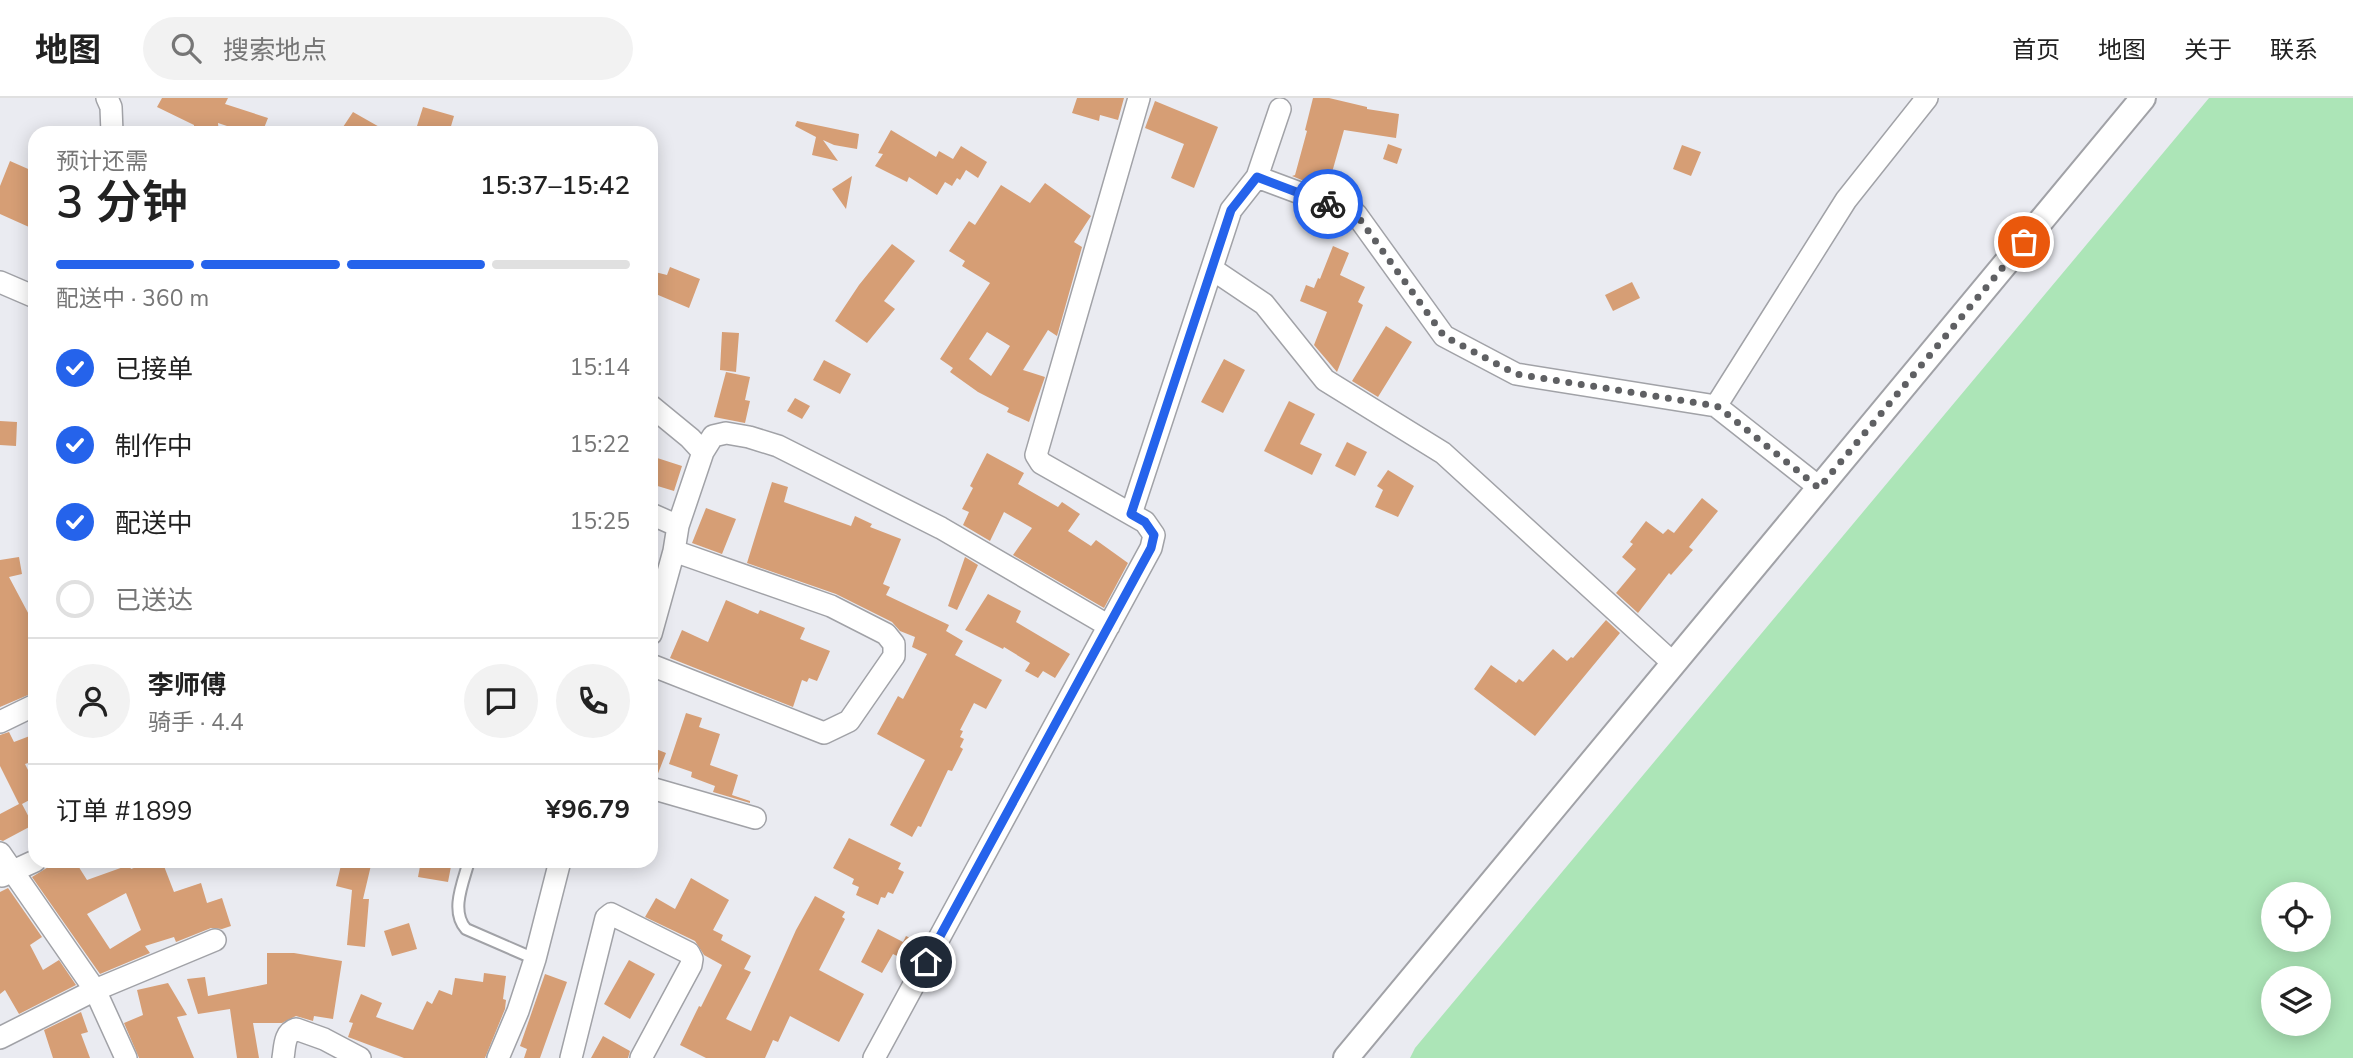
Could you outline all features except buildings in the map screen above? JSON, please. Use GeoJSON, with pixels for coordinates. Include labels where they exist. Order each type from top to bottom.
{"type":"FeatureCollection","features":[{"type":"Feature","properties":{"kind":"street"},"geometry":{"type":"LineString","coordinates":[[107,98],[111,107],[112,126]]}},
{"type":"Feature","properties":{"kind":"street"},"geometry":{"type":"LineString","coordinates":[[874,1058],[1151,548],[1154,535],[1145,522],[1041,463],[1036,455],[1139,98]]}},
{"type":"Feature","properties":{"kind":"street"},"geometry":{"type":"LineString","coordinates":[[1717,406],[1846,200],[1927,98]]}},
{"type":"Feature","properties":{"kind":"street"},"geometry":{"type":"LineString","coordinates":[[1346,1058],[2143,98]]}},
{"type":"Feature","properties":{"kind":"street"},"geometry":{"type":"LineString","coordinates":[[1131,514],[1231,210],[1257,177],[1280,109]]}},
{"type":"Feature","properties":{"kind":"street"},"geometry":{"type":"LineString","coordinates":[[1257,177],[1356,214],[1444,336],[1516,374],[1717,406],[1819,488]]}},
{"type":"Feature","properties":{"kind":"street"},"geometry":{"type":"LineString","coordinates":[[1212,269],[1264,304],[1325,380],[1443,453],[1674,663]]}},
{"type":"Feature","properties":{"kind":"street"},"geometry":{"type":"LineString","coordinates":[[0,282],[28,294]]}},
{"type":"Feature","properties":{"kind":"street"},"geometry":{"type":"LineString","coordinates":[[658,412],[703,452]]}},
{"type":"Feature","properties":{"kind":"street"},"geometry":{"type":"LineString","coordinates":[[658,609],[678,526],[703,452],[713,436],[726,433],[749,436],[778,446],[941,528],[1110,626]]}},
{"type":"Feature","properties":{"kind":"street"},"geometry":{"type":"LineString","coordinates":[[658,517],[678,526]]}},
{"type":"Feature","properties":{"kind":"street"},"geometry":{"type":"LineString","coordinates":[[658,668],[824,733],[849,721],[894,656],[894,644],[886,634],[831,606],[674,551]]}},
{"type":"Feature","properties":{"kind":"street"},"geometry":{"type":"LineString","coordinates":[[0,722],[28,708]]}},
{"type":"Feature","properties":{"kind":"street"},"geometry":{"type":"LineString","coordinates":[[658,790],[755,818]]}},
{"type":"Feature","properties":{"kind":"street"},"geometry":{"type":"LineString","coordinates":[[0,853],[6,874],[95,990],[126,1058]]}},
{"type":"Feature","properties":{"kind":"street"},"geometry":{"type":"LineString","coordinates":[[6,874],[28,863]]}},
{"type":"Feature","properties":{"kind":"street"},"geometry":{"type":"LineString","coordinates":[[498,1058],[535,959],[558,868]]}},
{"type":"Feature","properties":{"kind":"street"},"geometry":{"type":"LineString","coordinates":[[571,1058],[606,918],[611,914],[689,953],[692,959],[641,1058]]}},
{"type":"Feature","properties":{"kind":"street"},"geometry":{"type":"LineString","coordinates":[[0,1038],[95,990],[215,940]]}},
{"type":"Feature","properties":{"kind":"street"},"geometry":{"type":"LineString","coordinates":[[283,1058],[286,1036],[296,1028],[360,1058]]}},
{"type":"Feature","properties":{"kind":"lane"},"geometry":{"type":"LineString","coordinates":[[467,868],[458,906],[459,921],[466,929],[535,959]]}},
{"type":"Feature","properties":{"kind":"green space"},"geometry":{"type":"Polygon","coordinates":[[[2209,98],[2353,98],[2353,1058],[1410,1058],[1415,1048],[2209,98]]]}},
{"type":"Feature","properties":{"kind":"way so far"},"geometry":{"type":"LineString","coordinates":[[1328,204],[1356,214],[1444,336],[1516,374],[1717,406],[1819,488],[2024,242]]}},
{"type":"Feature","properties":{"kind":"route"},"geometry":{"type":"LineString","coordinates":[[926,962],[1151,548],[1154,535],[1145,522],[1131,514],[1231,210],[1257,177],[1328,204]]}}]}
